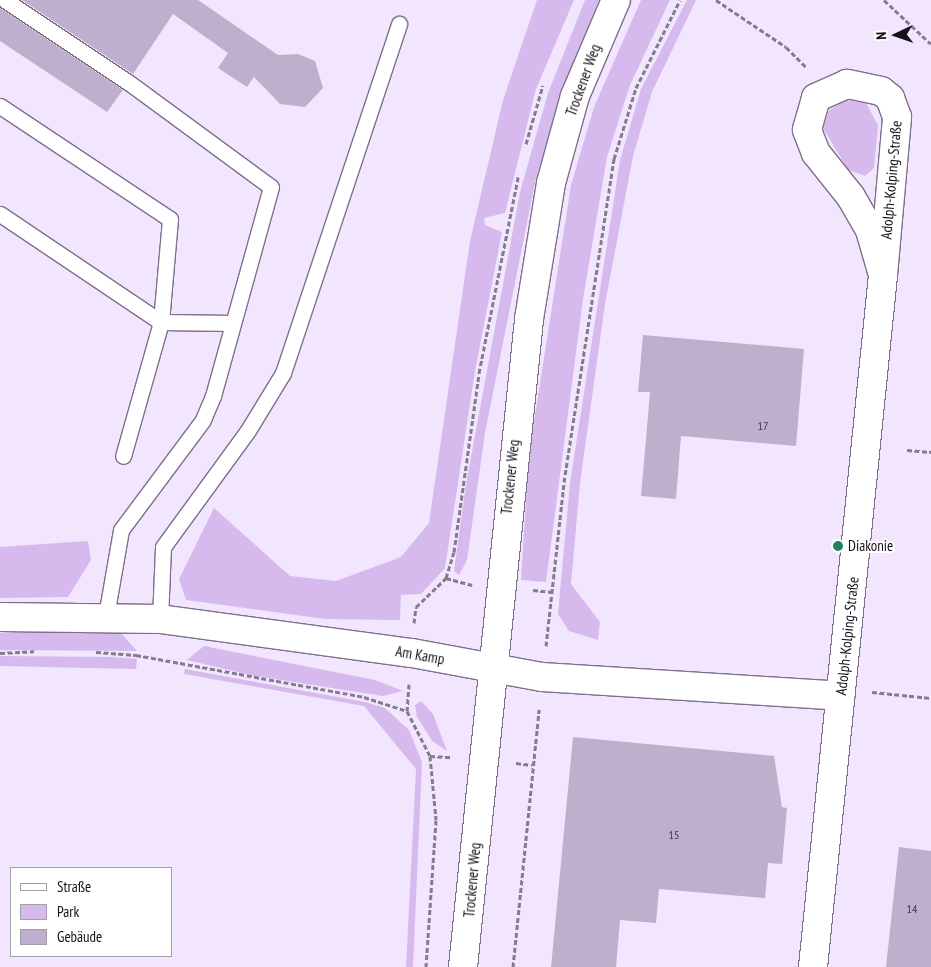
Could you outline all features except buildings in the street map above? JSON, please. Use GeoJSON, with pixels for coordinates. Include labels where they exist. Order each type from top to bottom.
{"type":"FeatureCollection","features":[{"type":"Feature","properties":{"kind":"street","name":"Trockener Weg"},"geometry":{"type":"LineString","coordinates":[[463,967],[513,445],[551,183],[575,96],[616,0]]}},
{"type":"Feature","properties":{"kind":"street","name":"Adolph-Kolping-Straße"},"geometry":{"type":"LineString","coordinates":[[813,967],[883,275],[895,106],[881,91],[866,85],[847,84],[825,91],[811,106],[810,141],[870,230],[883,275]]}},
{"type":"Feature","properties":{"kind":"street","name":"Am Kamp"},"geometry":{"type":"LineString","coordinates":[[0,617],[106,616],[160,619],[412,653],[542,677],[840,696]]}},
{"type":"Feature","properties":{"kind":"lane"},"geometry":{"type":"LineString","coordinates":[[4,0],[128,82],[271,187],[233,323],[203,420],[121,530],[106,616]]}},
{"type":"Feature","properties":{"kind":"lane"},"geometry":{"type":"LineString","coordinates":[[160,619],[163,547],[247,432],[283,373],[399,24]]}},
{"type":"Feature","properties":{"kind":"lane"},"geometry":{"type":"LineString","coordinates":[[0,106],[170,219],[161,322],[123,456]]}},
{"type":"Feature","properties":{"kind":"lane"},"geometry":{"type":"LineString","coordinates":[[0,214],[161,322],[233,323]]}},
{"type":"Feature","properties":{"kind":"path"},"geometry":{"type":"LineString","coordinates":[[513,967],[564,482],[614,159],[636,88],[680,0]]}},
{"type":"Feature","properties":{"kind":"path"},"geometry":{"type":"LineString","coordinates":[[716,0],[786,47],[825,91]]}},
{"type":"Feature","properties":{"kind":"path"},"geometry":{"type":"LineString","coordinates":[[884,0],[931,44]]}},
{"type":"Feature","properties":{"kind":"path"},"geometry":{"type":"LineString","coordinates":[[526,147],[544,82]]}},
{"type":"Feature","properties":{"kind":"path"},"geometry":{"type":"LineString","coordinates":[[426,967],[436,820],[430,756],[407,711],[416,608],[446,578],[454,552],[479,372],[521,165]]}},
{"type":"Feature","properties":{"kind":"path"},"geometry":{"type":"LineString","coordinates":[[908,450],[931,452]]}},
{"type":"Feature","properties":{"kind":"path"},"geometry":{"type":"LineString","coordinates":[[446,578],[468,584]]}},
{"type":"Feature","properties":{"kind":"path"},"geometry":{"type":"LineString","coordinates":[[529,590],[552,592]]}},
{"type":"Feature","properties":{"kind":"path"},"geometry":{"type":"LineString","coordinates":[[0,653],[39,651]]}},
{"type":"Feature","properties":{"kind":"path"},"geometry":{"type":"LineString","coordinates":[[91,652],[136,655],[364,697],[407,711]]}},
{"type":"Feature","properties":{"kind":"path"},"geometry":{"type":"LineString","coordinates":[[840,696],[864,691],[931,698]]}},
{"type":"Feature","properties":{"kind":"path"},"geometry":{"type":"LineString","coordinates":[[430,756],[445,757]]}},
{"type":"Feature","properties":{"kind":"green space"},"geometry":{"type":"Polygon","coordinates":[[[537,0],[574,0],[536,89],[505,213],[484,218],[485,225],[502,232],[475,371],[445,568],[421,594],[401,595],[400,620],[325,619],[186,600],[179,579],[214,508],[290,576],[336,581],[401,557],[429,523],[470,241],[503,100],[537,0]]]}},
{"type":"Feature","properties":{"kind":"green space"},"geometry":{"type":"Polygon","coordinates":[[[585,0],[599,0],[561,92],[535,183],[485,433],[467,560],[459,575],[454,571],[466,484],[520,192],[548,93],[585,0]]]}},
{"type":"Feature","properties":{"kind":"green space"},"geometry":{"type":"Polygon","coordinates":[[[641,0],[670,0],[630,85],[607,157],[583,299],[546,582],[521,580],[529,454],[571,185],[594,107],[641,0]]]}},
{"type":"Feature","properties":{"kind":"green space"},"geometry":{"type":"Polygon","coordinates":[[[687,0],[696,0],[652,92],[633,156],[605,304],[580,483],[571,584],[600,622],[598,640],[569,631],[558,614],[570,483],[620,160],[641,89],[687,0]]]}},
{"type":"Feature","properties":{"kind":"green space"},"geometry":{"type":"Polygon","coordinates":[[[847,100],[866,103],[878,125],[874,168],[865,176],[848,170],[823,128],[829,110],[847,100]]]}},
{"type":"Feature","properties":{"kind":"green space"},"geometry":{"type":"Polygon","coordinates":[[[88,541],[91,560],[68,597],[0,598],[0,547],[88,541]]]}},
{"type":"Feature","properties":{"kind":"green space"},"geometry":{"type":"Polygon","coordinates":[[[80,630],[120,632],[137,651],[0,650],[0,633],[80,630]]]}},
{"type":"Feature","properties":{"kind":"green space"},"geometry":{"type":"Polygon","coordinates":[[[204,646],[375,680],[403,691],[383,696],[250,675],[187,660],[204,646]]]}},
{"type":"Feature","properties":{"kind":"green space"},"geometry":{"type":"Polygon","coordinates":[[[0,656],[137,659],[136,669],[0,666],[0,656]]]}},
{"type":"Feature","properties":{"kind":"green space"},"geometry":{"type":"Polygon","coordinates":[[[185,669],[365,702],[385,708],[409,730],[422,762],[413,967],[406,967],[416,769],[364,706],[184,674],[185,669]]]}},
{"type":"Feature","properties":{"kind":"green space"},"geometry":{"type":"Polygon","coordinates":[[[421,701],[433,714],[447,751],[432,741],[417,717],[415,705],[421,701]]]}},
{"type":"Feature","properties":{"kind":"place","name":"Diakonie"},"geometry":{"type":"Point","coordinates":[838,546]}}]}
